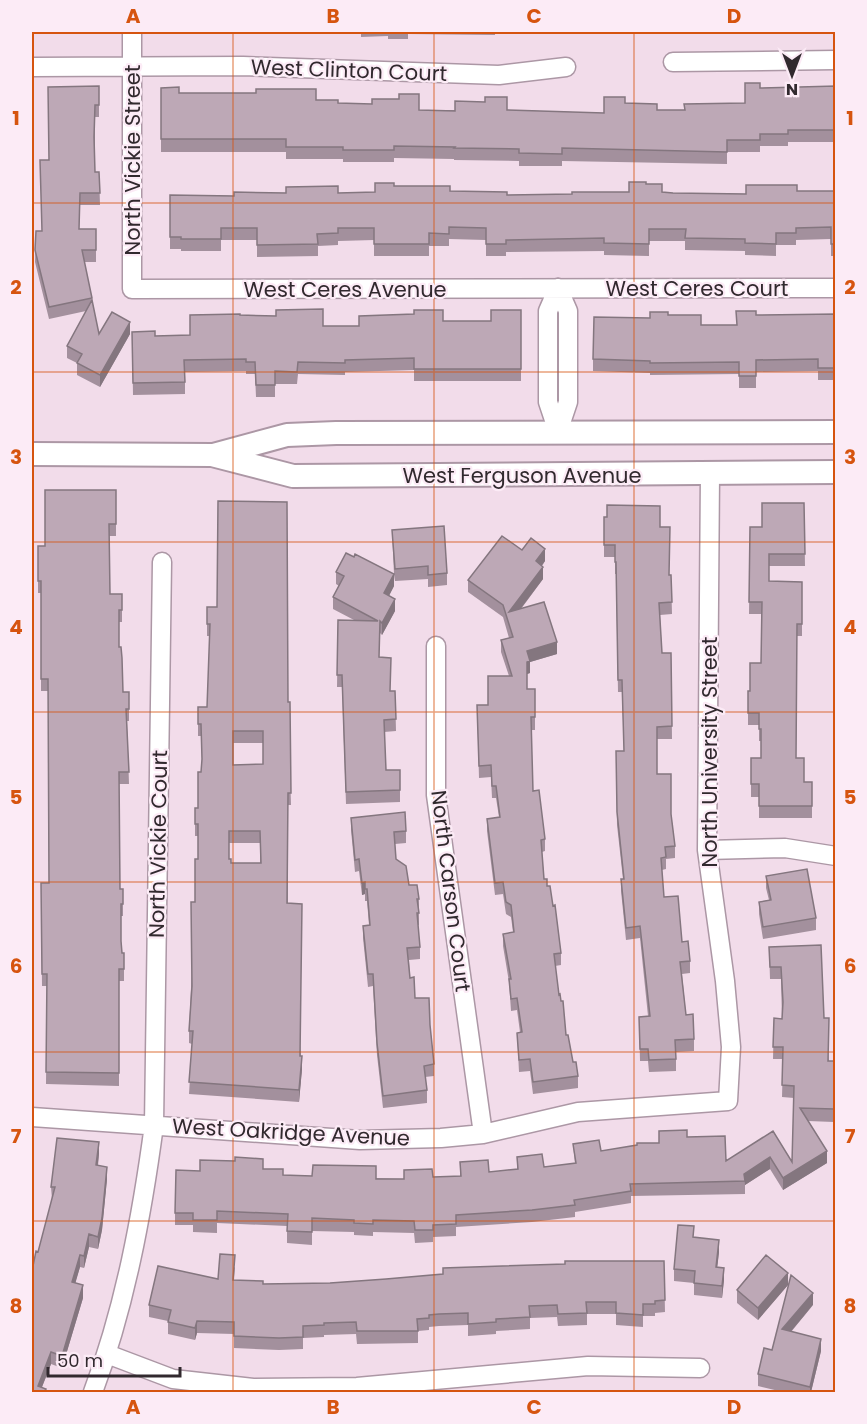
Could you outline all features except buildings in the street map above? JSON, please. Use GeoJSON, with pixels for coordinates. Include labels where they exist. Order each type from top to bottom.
{"type":"FeatureCollection","features":[{"type":"Feature","properties":{"kind":"street","name":"North Vickie Street"},"geometry":{"type":"LineString","coordinates":[[132,32],[132,290]]}},
{"type":"Feature","properties":{"kind":"street"},"geometry":{"type":"LineString","coordinates":[[673,62],[836,60]]}},
{"type":"Feature","properties":{"kind":"street","name":"West Clinton Court"},"geometry":{"type":"LineString","coordinates":[[32,67],[243,66],[499,75],[566,67]]}},
{"type":"Feature","properties":{"kind":"street"},"geometry":{"type":"LineString","coordinates":[[558,288],[568,311],[568,402],[558,432]]}},
{"type":"Feature","properties":{"kind":"street","name":"West Ceres Avenue"},"geometry":{"type":"LineString","coordinates":[[132,290],[558,288]]}},
{"type":"Feature","properties":{"kind":"street","name":"West Ceres Court"},"geometry":{"type":"LineString","coordinates":[[558,288],[836,288]]}},
{"type":"Feature","properties":{"kind":"street","name":"West Ferguson Avenue"},"geometry":{"type":"LineString","coordinates":[[212,455],[286,435],[336,433],[836,432]]}},
{"type":"Feature","properties":{"kind":"street","name":"West Ferguson Avenue"},"geometry":{"type":"LineString","coordinates":[[32,454],[212,455],[293,476],[836,472]]}},
{"type":"Feature","properties":{"kind":"street","name":"North University Street"},"geometry":{"type":"LineString","coordinates":[[710,474],[706,850],[725,981],[731,1047],[728,1101]]}},
{"type":"Feature","properties":{"kind":"street","name":"North Vickie Court"},"geometry":{"type":"LineString","coordinates":[[154,1125],[162,562]]}},
{"type":"Feature","properties":{"kind":"street","name":"North Carson Court"},"geometry":{"type":"LineString","coordinates":[[436,645],[436,795],[483,1134]]}},
{"type":"Feature","properties":{"kind":"street"},"geometry":{"type":"LineString","coordinates":[[706,850],[785,848],[836,856]]}},
{"type":"Feature","properties":{"kind":"street","name":"West Oakridge Avenue"},"geometry":{"type":"LineString","coordinates":[[32,1117],[360,1140],[441,1138],[483,1134],[578,1112],[728,1101]]}},
{"type":"Feature","properties":{"kind":"street"},"geometry":{"type":"LineString","coordinates":[[93,1392],[107,1354],[142,1210],[154,1125]]}},
{"type":"Feature","properties":{"kind":"street"},"geometry":{"type":"LineString","coordinates":[[107,1354],[173,1379],[253,1388],[357,1387],[588,1366],[700,1368]]}}]}
